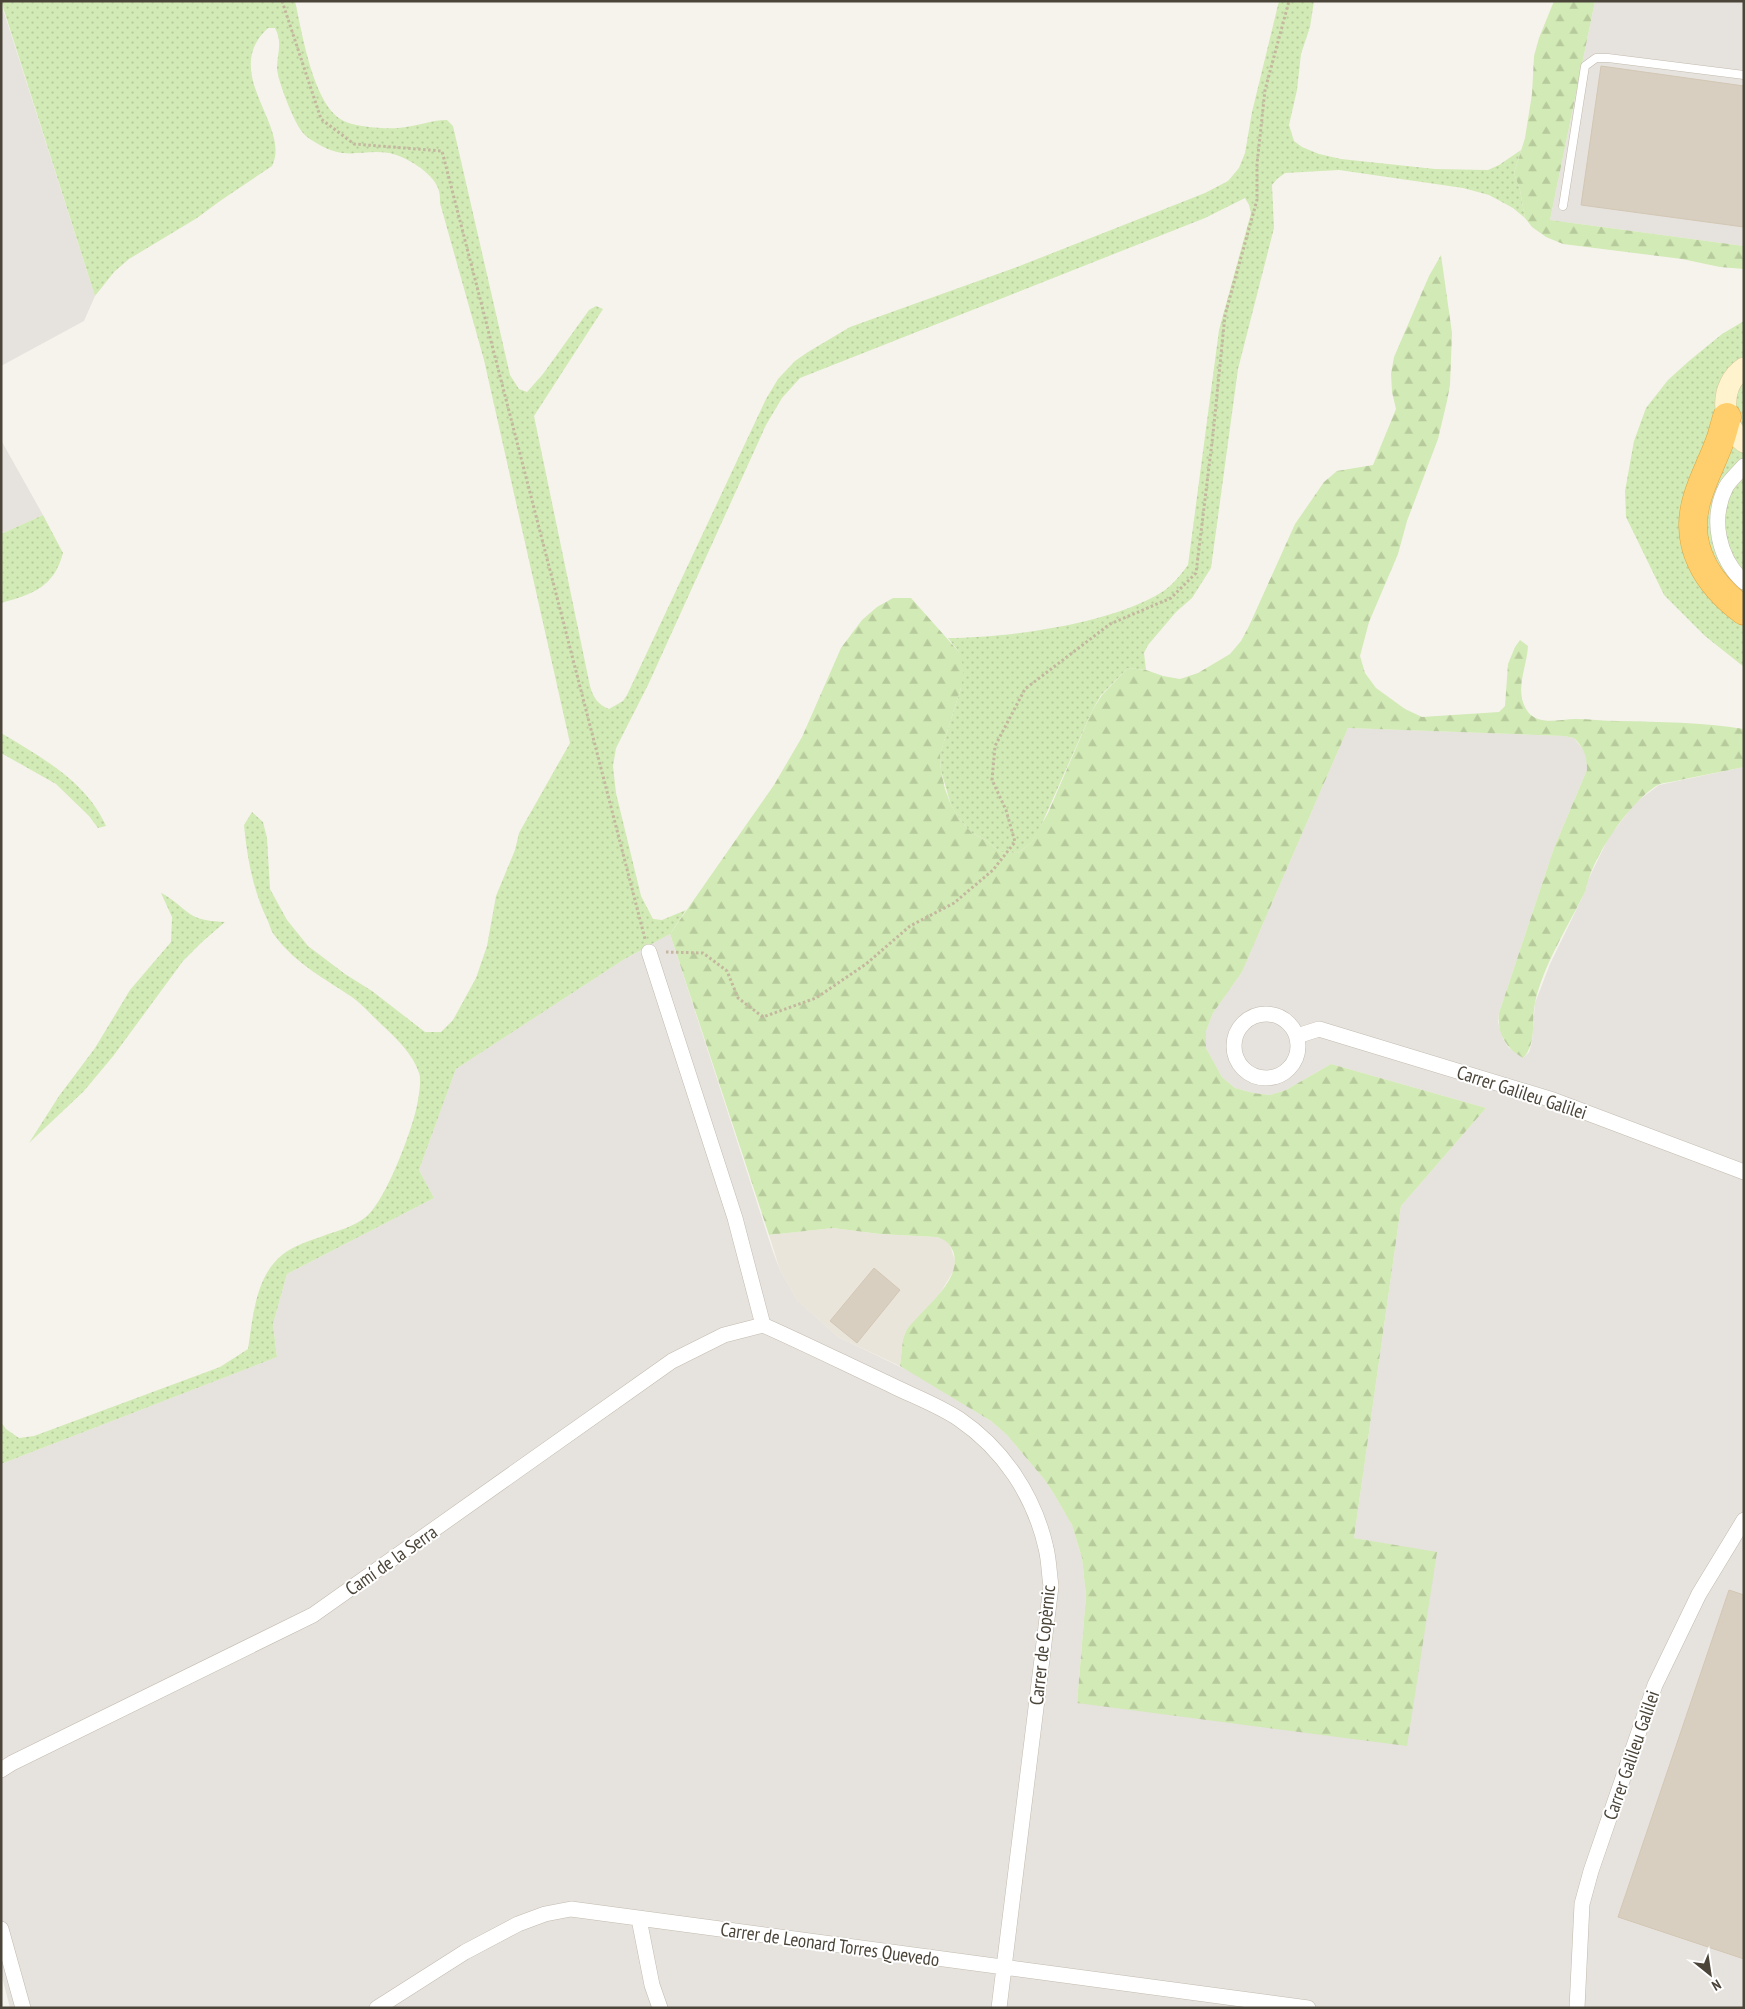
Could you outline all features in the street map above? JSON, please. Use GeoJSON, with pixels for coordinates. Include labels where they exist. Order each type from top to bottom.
{"type":"FeatureCollection","features":[{"type":"Feature","properties":{"kind":"highway"},"geometry":{"type":"LineString","coordinates":[[1727,417],[1719,445],[1708,467],[1696,501],[1693,524],[1697,554],[1706,570],[1723,595],[1744,611]]}},
{"type":"Feature","properties":{"kind":"main road"},"geometry":{"type":"LineString","coordinates":[[1744,368],[1730,384],[1725,400],[1727,417],[1732,430],[1744,442]]}},
{"type":"Feature","properties":{"kind":"street"},"geometry":{"type":"LineString","coordinates":[[1744,466],[1726,486],[1717,517],[1718,538],[1726,560],[1735,574],[1744,582]]}},
{"type":"Feature","properties":{"kind":"street"},"geometry":{"type":"LineString","coordinates":[[649,952],[735,1218],[764,1325]]}},
{"type":"Feature","properties":{"kind":"street"},"geometry":{"type":"LineString","coordinates":[[1261,1014],[1276,1015],[1290,1023],[1297,1036],[1298,1048],[1294,1061],[1285,1072],[1271,1077],[1257,1076],[1245,1070],[1237,1059],[1234,1044],[1238,1030],[1247,1020],[1261,1014]]}},
{"type":"Feature","properties":{"kind":"street","name":"Carrer Galileu Galilei"},"geometry":{"type":"LineString","coordinates":[[1297,1036],[1319,1029],[1366,1043],[1553,1100],[1744,1172]]}},
{"type":"Feature","properties":{"kind":"street","name":"Camí de la Serra"},"geometry":{"type":"LineString","coordinates":[[1,1770],[314,1615],[672,1361],[724,1335],[764,1325]]}},
{"type":"Feature","properties":{"kind":"street","name":"Carrer de Copèrnic"},"geometry":{"type":"LineString","coordinates":[[764,1325],[928,1402],[958,1419],[984,1439],[1007,1462],[1026,1493],[1038,1520],[1046,1549],[1051,1586],[999,2008]]}},
{"type":"Feature","properties":{"kind":"street","name":"Carrer Galileu Galilei"},"geometry":{"type":"LineString","coordinates":[[1577,2008],[1582,1904],[1591,1871],[1655,1685],[1699,1594],[1744,1520]]}},
{"type":"Feature","properties":{"kind":"street","name":"Carrer de Leonard Torres Quevedo"},"geometry":{"type":"LineString","coordinates":[[377,2008],[465,1952],[518,1924],[546,1914],[571,1909],[1308,2008]]}},
{"type":"Feature","properties":{"kind":"street"},"geometry":{"type":"LineString","coordinates":[[639,1919],[652,1985],[660,2008]]}},
{"type":"Feature","properties":{"kind":"street"},"geometry":{"type":"LineString","coordinates":[[1,1929],[23,2008]]}},
{"type":"Feature","properties":{"kind":"lane"},"geometry":{"type":"LineString","coordinates":[[1563,206],[1585,66],[1596,58],[1744,75]]}},
{"type":"Feature","properties":{"kind":"path"},"geometry":{"type":"LineString","coordinates":[[282,1],[321,119],[354,144],[442,151],[649,952],[703,953],[726,971],[738,998],[763,1017],[816,998],[866,964],[910,926],[954,903],[993,870],[1015,842],[1006,810],[992,780],[995,746],[1024,689],[1110,624],[1171,598],[1196,573],[1225,314],[1257,200],[1257,164],[1265,90],[1289,1]]}},
{"type":"Feature","properties":{"kind":"shaded area"},"geometry":{"type":"Polygon","coordinates":[[[1595,1],[1744,1],[1744,246],[1550,220],[1595,1]]]}},
{"type":"Feature","properties":{"kind":"shaded area"},"geometry":{"type":"Polygon","coordinates":[[[1,3],[95,296],[84,321],[1,366],[1,3]]]}},
{"type":"Feature","properties":{"kind":"shaded area"},"geometry":{"type":"Polygon","coordinates":[[[1,440],[43,515],[1,534],[1,440]]]}},
{"type":"Feature","properties":{"kind":"shaded area"},"geometry":{"type":"Polygon","coordinates":[[[1348,728],[1564,736],[1574,738],[1585,752],[1587,770],[1554,848],[1499,1013],[1498,1022],[1503,1039],[1508,1047],[1523,1058],[1529,1052],[1532,1042],[1535,1003],[1550,964],[1610,835],[1635,803],[1659,785],[1744,767],[1744,2008],[10,2008],[1,1973],[1,1464],[277,1357],[273,1324],[287,1274],[434,1198],[419,1170],[456,1069],[623,960],[670,934],[773,1252],[780,1270],[797,1300],[838,1337],[911,1372],[991,1421],[1007,1435],[1044,1479],[1072,1525],[1082,1558],[1086,1596],[1077,1703],[1437,1553],[1354,1538],[1401,1206],[1486,1108],[1331,1064],[1286,1090],[1270,1095],[1253,1093],[1235,1088],[1222,1077],[1206,1048],[1206,1031],[1213,1013],[1242,972],[1348,728]]]}},
{"type":"Feature","properties":{"kind":"shaded area"},"geometry":{"type":"Polygon","coordinates":[[[833,1228],[880,1234],[936,1237],[944,1239],[950,1245],[955,1261],[954,1270],[939,1295],[906,1331],[903,1339],[900,1366],[838,1337],[797,1300],[780,1270],[769,1235],[833,1228]]]}},
{"type":"Feature","properties":{"kind":"green space"},"geometry":{"type":"Polygon","coordinates":[[[1,1],[295,1],[305,48],[316,83],[323,99],[332,112],[342,120],[361,126],[377,128],[404,127],[447,120],[453,126],[510,375],[519,389],[527,392],[543,374],[589,310],[596,306],[603,309],[534,416],[590,686],[596,700],[609,709],[623,701],[627,695],[766,399],[778,379],[795,361],[850,327],[1017,267],[1205,193],[1228,181],[1239,168],[1245,153],[1252,112],[1279,1],[1314,1],[1310,27],[1301,54],[1297,90],[1289,125],[1294,141],[1302,147],[1319,154],[1341,159],[1435,169],[1488,170],[1521,150],[1514,173],[1520,190],[1525,218],[1513,208],[1489,195],[1463,188],[1339,170],[1285,173],[1272,185],[1274,228],[1238,369],[1211,568],[1192,598],[1176,612],[1148,645],[1144,653],[1146,670],[1128,668],[1101,695],[1092,711],[1040,828],[1031,843],[1018,853],[1000,852],[987,841],[972,833],[960,820],[951,805],[941,771],[940,754],[961,688],[959,652],[948,638],[1028,632],[1087,621],[1115,613],[1162,592],[1173,583],[1188,565],[1219,330],[1251,213],[1249,205],[1245,198],[1205,218],[800,378],[782,398],[766,425],[648,685],[616,748],[613,766],[616,793],[641,896],[653,919],[662,920],[686,910],[670,934],[623,960],[456,1069],[419,1170],[434,1198],[287,1274],[273,1324],[277,1357],[1,1464],[1,1422],[6,1429],[19,1438],[34,1436],[220,1367],[248,1349],[257,1299],[266,1275],[273,1264],[282,1255],[296,1246],[352,1226],[367,1216],[382,1196],[403,1150],[419,1097],[420,1076],[416,1066],[398,1041],[360,1003],[301,962],[283,946],[274,934],[258,897],[249,861],[244,825],[252,812],[263,822],[267,838],[270,889],[287,920],[308,946],[345,974],[372,991],[425,1032],[441,1032],[453,1020],[476,978],[487,946],[496,896],[515,850],[519,833],[570,743],[484,360],[440,203],[439,190],[435,182],[410,161],[395,155],[379,152],[337,152],[318,144],[306,136],[295,120],[280,83],[277,69],[279,38],[275,28],[268,28],[255,45],[251,63],[253,81],[273,134],[276,150],[272,166],[197,218],[129,259],[114,272],[95,296],[1,1]]]}},
{"type":"Feature","properties":{"kind":"green space"},"geometry":{"type":"Polygon","coordinates":[[[1554,1],[1595,1],[1550,220],[1744,246],[1744,269],[1563,244],[1546,237],[1532,227],[1525,218],[1520,190],[1514,173],[1525,138],[1532,94],[1534,56],[1554,1]]]}},
{"type":"Feature","properties":{"kind":"green space"},"geometry":{"type":"Polygon","coordinates":[[[1441,255],[1452,333],[1450,385],[1438,439],[1407,521],[1398,554],[1369,622],[1360,656],[1365,673],[1376,688],[1405,709],[1422,717],[1499,712],[1505,706],[1508,664],[1520,640],[1528,646],[1522,679],[1522,696],[1528,712],[1538,719],[1550,721],[1575,719],[1681,723],[1744,729],[1744,767],[1658,785],[1647,793],[1624,817],[1595,863],[1586,890],[1544,974],[1535,1003],[1532,1039],[1523,1058],[1507,1045],[1499,1027],[1499,1013],[1554,848],[1587,770],[1586,756],[1583,749],[1574,738],[1564,736],[1348,728],[1242,972],[1213,1013],[1206,1031],[1206,1048],[1222,1077],[1235,1088],[1253,1093],[1270,1095],[1286,1090],[1331,1064],[1486,1108],[1401,1206],[1354,1538],[1437,1552],[1407,1746],[1077,1703],[1086,1596],[1082,1558],[1072,1525],[1044,1479],[1007,1435],[991,1421],[900,1366],[903,1339],[906,1331],[947,1284],[952,1273],[955,1262],[950,1245],[936,1237],[880,1234],[833,1228],[769,1235],[670,934],[774,785],[802,737],[841,648],[862,620],[877,607],[893,598],[911,598],[959,652],[964,669],[961,688],[940,754],[941,771],[951,805],[960,820],[972,833],[987,841],[1000,852],[1018,853],[1031,843],[1048,813],[1092,711],[1102,695],[1128,668],[1146,670],[1180,679],[1198,673],[1230,654],[1241,641],[1249,626],[1295,524],[1324,482],[1337,471],[1373,465],[1396,409],[1392,392],[1391,374],[1394,357],[1429,276],[1441,255]]]}},
{"type":"Feature","properties":{"kind":"green space"},"geometry":{"type":"Polygon","coordinates":[[[1744,321],[1744,667],[1705,636],[1664,595],[1626,517],[1625,491],[1634,441],[1646,408],[1668,380],[1689,361],[1722,334],[1744,321]]]}},
{"type":"Feature","properties":{"kind":"green space"},"geometry":{"type":"Polygon","coordinates":[[[43,515],[63,553],[59,565],[54,574],[41,587],[23,596],[1,603],[1,534],[43,515]]]}},
{"type":"Feature","properties":{"kind":"green space"},"geometry":{"type":"Polygon","coordinates":[[[1,733],[47,761],[75,784],[98,810],[106,826],[98,828],[89,816],[56,784],[1,753],[1,733]]]}},
{"type":"Feature","properties":{"kind":"green space"},"geometry":{"type":"Polygon","coordinates":[[[161,893],[198,918],[225,922],[183,961],[114,1055],[84,1091],[29,1143],[59,1096],[95,1048],[130,990],[171,942],[172,917],[161,893]]]}},
{"type":"Feature","properties":{"kind":"building"},"geometry":{"type":"Polygon","coordinates":[[[1601,66],[1744,86],[1744,227],[1581,205],[1601,66]]]}},
{"type":"Feature","properties":{"kind":"building"},"geometry":{"type":"Polygon","coordinates":[[[874,1268],[900,1290],[857,1343],[830,1321],[874,1268]]]}},
{"type":"Feature","properties":{"kind":"building"},"geometry":{"type":"Polygon","coordinates":[[[1729,1590],[1744,1595],[1744,1959],[1618,1917],[1729,1590]]]}}]}
